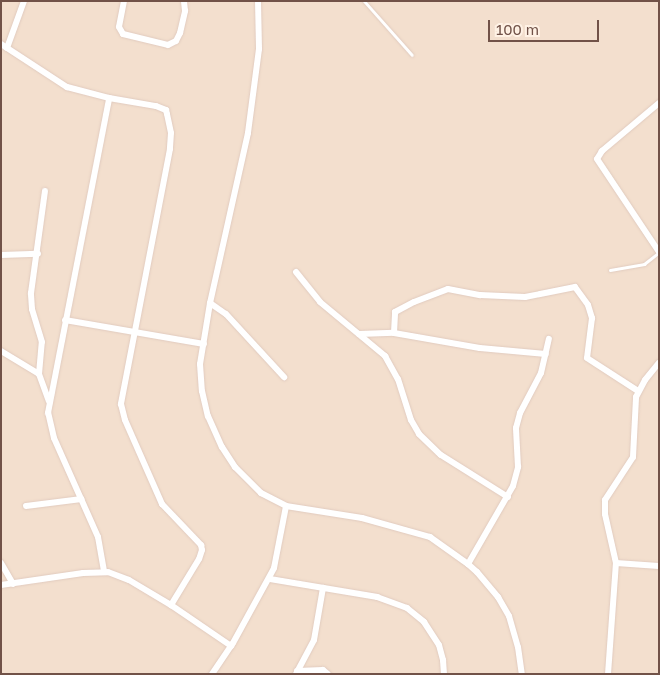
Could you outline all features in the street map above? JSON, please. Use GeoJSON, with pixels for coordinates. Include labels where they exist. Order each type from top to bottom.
{"type":"FeatureCollection","features":[{"type":"Feature","properties":{"kind":"street"},"geometry":{"type":"LineString","coordinates":[[24,1],[4,46],[67,87],[109,98],[162,108],[166,110],[170,126],[171,141],[160,210],[121,395],[125,420],[162,504],[194,538],[202,550],[199,559],[172,605]]}},
{"type":"Feature","properties":{"kind":"street"},"geometry":{"type":"LineString","coordinates":[[124,1],[119,28],[123,34],[168,45],[176,42],[180,33],[185,11],[184,1]]}},
{"type":"Feature","properties":{"kind":"street"},"geometry":{"type":"LineString","coordinates":[[258,1],[259,49],[248,133],[210,303],[200,364],[202,392],[208,416],[222,447],[246,480],[261,493],[286,506],[362,518],[430,537],[478,572],[498,597],[509,616],[518,647],[522,674]]}},
{"type":"Feature","properties":{"kind":"street"},"geometry":{"type":"LineString","coordinates":[[104,571],[98,536],[50,428],[48,413],[109,98]]}},
{"type":"Feature","properties":{"kind":"street"},"geometry":{"type":"LineString","coordinates":[[659,103],[602,151],[597,159],[652,245],[659,252]]}},
{"type":"Feature","properties":{"kind":"street"},"geometry":{"type":"LineString","coordinates":[[44,192],[32,293],[32,309],[42,342],[39,374],[49,402]]}},
{"type":"Feature","properties":{"kind":"street"},"geometry":{"type":"LineString","coordinates":[[652,245],[659,240]]}},
{"type":"Feature","properties":{"kind":"street"},"geometry":{"type":"LineString","coordinates":[[1,255],[38,254]]}},
{"type":"Feature","properties":{"kind":"street"},"geometry":{"type":"LineString","coordinates":[[296,272],[320,302],[385,356],[398,379],[411,420],[419,434],[441,455],[508,497]]}},
{"type":"Feature","properties":{"kind":"street"},"geometry":{"type":"LineString","coordinates":[[394,332],[395,312],[414,302],[448,289],[480,295],[524,297],[575,288],[588,305],[592,318],[588,358],[638,391]]}},
{"type":"Feature","properties":{"kind":"street"},"geometry":{"type":"LineString","coordinates":[[210,303],[226,314],[284,377]]}},
{"type":"Feature","properties":{"kind":"street"},"geometry":{"type":"LineString","coordinates":[[65,320],[204,344]]}},
{"type":"Feature","properties":{"kind":"street"},"geometry":{"type":"LineString","coordinates":[[359,334],[394,332],[480,348],[546,354]]}},
{"type":"Feature","properties":{"kind":"street"},"geometry":{"type":"LineString","coordinates":[[468,564],[508,497],[518,468],[516,428],[520,413],[539,380],[549,339]]}},
{"type":"Feature","properties":{"kind":"street"},"geometry":{"type":"LineString","coordinates":[[1,351],[39,374]]}},
{"type":"Feature","properties":{"kind":"street"},"geometry":{"type":"LineString","coordinates":[[608,674],[616,563],[605,514],[606,500],[633,457],[638,391],[659,363]]}},
{"type":"Feature","properties":{"kind":"street"},"geometry":{"type":"LineString","coordinates":[[26,506],[82,499]]}},
{"type":"Feature","properties":{"kind":"street"},"geometry":{"type":"LineString","coordinates":[[212,674],[231,646],[270,579],[277,558],[286,506]]}},
{"type":"Feature","properties":{"kind":"street"},"geometry":{"type":"LineString","coordinates":[[1,563],[13,584]]}},
{"type":"Feature","properties":{"kind":"street"},"geometry":{"type":"LineString","coordinates":[[616,563],[659,566]]}},
{"type":"Feature","properties":{"kind":"street"},"geometry":{"type":"LineString","coordinates":[[1,585],[104,571],[129,580],[172,605],[231,646]]}},
{"type":"Feature","properties":{"kind":"street"},"geometry":{"type":"LineString","coordinates":[[270,579],[377,597],[407,608],[424,622],[439,645],[444,660],[444,674]]}},
{"type":"Feature","properties":{"kind":"street"},"geometry":{"type":"LineString","coordinates":[[297,672],[314,640],[323,588]]}},
{"type":"Feature","properties":{"kind":"street"},"geometry":{"type":"LineString","coordinates":[[297,672],[323,670],[328,674]]}},
{"type":"Feature","properties":{"kind":"lane"},"geometry":{"type":"LineString","coordinates":[[364,1],[412,55]]}},
{"type":"Feature","properties":{"kind":"lane"},"geometry":{"type":"LineString","coordinates":[[610,270],[644,264],[659,252]]}},
{"type":"Feature","properties":{"kind":"shaded area"},"geometry":{"type":"Polygon","coordinates":[[[1,1],[659,1],[659,674],[1,674],[1,1]]]}}]}
